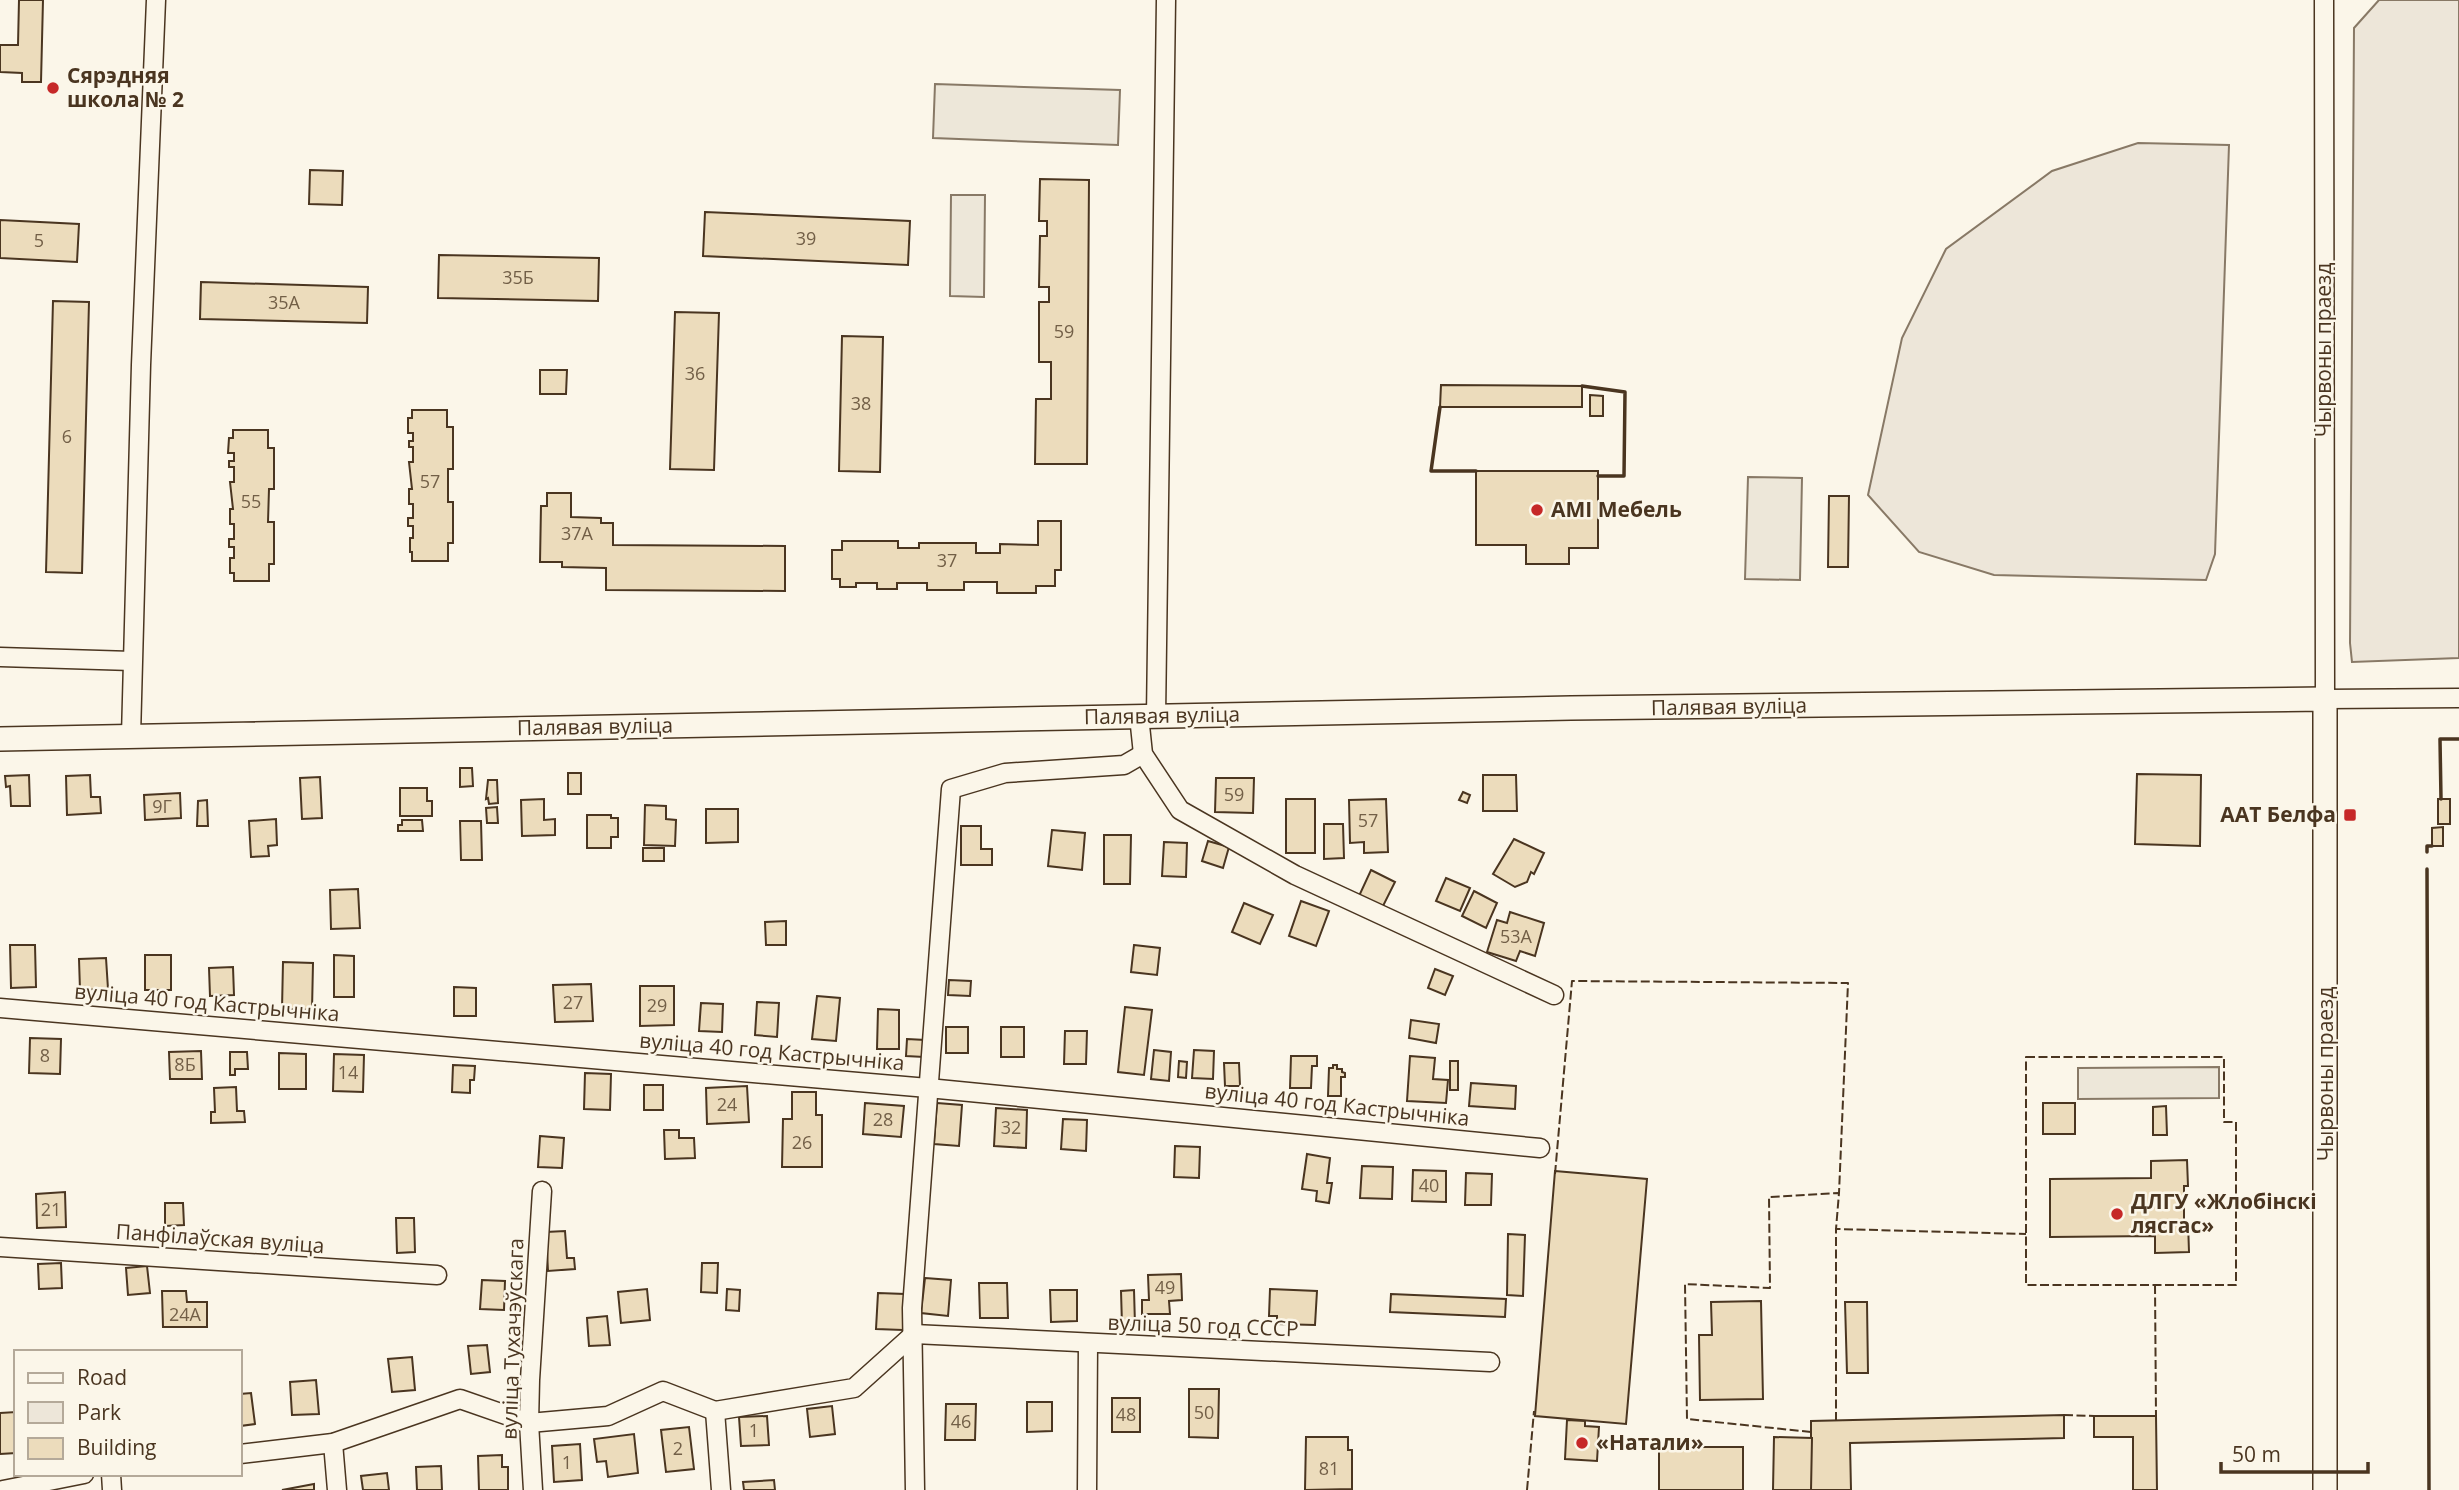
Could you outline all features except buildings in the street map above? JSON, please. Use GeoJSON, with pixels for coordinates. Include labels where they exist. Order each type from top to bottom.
{"type":"FeatureCollection","features":[{"type":"Feature","properties":{"kind":"street"},"geometry":{"type":"LineString","coordinates":[[131,736],[156,0]]}},
{"type":"Feature","properties":{"kind":"street"},"geometry":{"type":"LineString","coordinates":[[1167,0],[1148,716],[1143,754],[1180,810],[1295,875],[1554,995]]}},
{"type":"Feature","properties":{"kind":"street","name":"Чырвоны праезд"},"geometry":{"type":"LineString","coordinates":[[2324,0],[2325,1490]]}},
{"type":"Feature","properties":{"kind":"street"},"geometry":{"type":"LineString","coordinates":[[0,656],[132,661]]}},
{"type":"Feature","properties":{"kind":"street"},"geometry":{"type":"LineString","coordinates":[[2325,699],[2459,698]]}},
{"type":"Feature","properties":{"kind":"street","name":"Палявая вуліца"},"geometry":{"type":"LineString","coordinates":[[0,739],[1148,716],[2325,699]]}},
{"type":"Feature","properties":{"kind":"street"},"geometry":{"type":"LineString","coordinates":[[915,1490],[912,1308],[951,789],[1004,773],[1124,765],[1143,754]]}},
{"type":"Feature","properties":{"kind":"street","name":"вуліца 40 год Кастрычніка"},"geometry":{"type":"LineString","coordinates":[[0,1008],[928,1088],[1540,1148]]}},
{"type":"Feature","properties":{"kind":"street","name":"вуліца Тухачэўскага"},"geometry":{"type":"LineString","coordinates":[[533,1490],[529,1423],[542,1191]]}},
{"type":"Feature","properties":{"kind":"street","name":"Панфілаўская вуліца"},"geometry":{"type":"LineString","coordinates":[[0,1247],[437,1275]]}},
{"type":"Feature","properties":{"kind":"street"},"geometry":{"type":"LineString","coordinates":[[242,1454],[333,1443],[460,1399],[529,1423],[608,1416],[663,1391],[715,1411],[854,1388],[914,1334]]}},
{"type":"Feature","properties":{"kind":"street","name":"вуліца 50 год СССР"},"geometry":{"type":"LineString","coordinates":[[914,1334],[1489,1362]]}},
{"type":"Feature","properties":{"kind":"street"},"geometry":{"type":"LineString","coordinates":[[1087,1490],[1088,1344]]}},
{"type":"Feature","properties":{"kind":"street"},"geometry":{"type":"LineString","coordinates":[[715,1411],[721,1490]]}},
{"type":"Feature","properties":{"kind":"street"},"geometry":{"type":"LineString","coordinates":[[333,1443],[337,1490]]}},
{"type":"Feature","properties":{"kind":"street"},"geometry":{"type":"LineString","coordinates":[[3,1490],[74,1476]]}},
{"type":"Feature","properties":{"kind":"green space"},"geometry":{"type":"Polygon","coordinates":[[[2379,0],[2459,0],[2459,658],[2352,662],[2354,28],[2379,0]]]}},
{"type":"Feature","properties":{"kind":"green space"},"geometry":{"type":"Polygon","coordinates":[[[2138,143],[2229,145],[2215,554],[2206,580],[1994,575],[1919,552],[1868,495],[1902,338],[1946,249],[2052,171],[2138,143]]]}},
{"type":"Feature","properties":{"kind":"shaded area"},"geometry":{"type":"Polygon","coordinates":[[[935,84],[1120,90],[1118,145],[933,138],[935,84]]]}},
{"type":"Feature","properties":{"kind":"shaded area"},"geometry":{"type":"Polygon","coordinates":[[[951,195],[985,195],[984,297],[950,296],[951,195]]]}},
{"type":"Feature","properties":{"kind":"shaded area"},"geometry":{"type":"Polygon","coordinates":[[[1748,477],[1802,478],[1800,580],[1745,579],[1748,477]]]}},
{"type":"Feature","properties":{"kind":"shaded area"},"geometry":{"type":"Polygon","coordinates":[[[2219,1067],[2219,1098],[2078,1099],[2078,1068],[2219,1067]]]}},
{"type":"Feature","properties":{"kind":"fence"},"geometry":{"type":"LineString","coordinates":[[1555,1174],[1572,981],[1848,983],[1839,1193]]}},
{"type":"Feature","properties":{"kind":"fence"},"geometry":{"type":"LineString","coordinates":[[2026,1057],[2224,1057],[2224,1122],[2236,1122],[2236,1285],[2026,1285],[2026,1057]]}},
{"type":"Feature","properties":{"kind":"fence"},"geometry":{"type":"LineString","coordinates":[[1811,1432],[1687,1419],[1685,1284],[1770,1288],[1769,1197],[1839,1193],[1836,1229]]}},
{"type":"Feature","properties":{"kind":"fence"},"geometry":{"type":"LineString","coordinates":[[1836,1421],[1836,1229],[2026,1234]]}},
{"type":"Feature","properties":{"kind":"fence"},"geometry":{"type":"LineString","coordinates":[[2155,1285],[2156,1416]]}},
{"type":"Feature","properties":{"kind":"fence"},"geometry":{"type":"LineString","coordinates":[[1527,1490],[1534,1411]]}},
{"type":"Feature","properties":{"kind":"fence"},"geometry":{"type":"LineString","coordinates":[[2064,1415],[2094,1416]]}},
{"type":"Feature","properties":{"kind":"wall"},"geometry":{"type":"LineString","coordinates":[[1582,386],[1625,392],[1624,476],[1598,476]]}},
{"type":"Feature","properties":{"kind":"wall"},"geometry":{"type":"LineString","coordinates":[[1440,407],[1431,471],[1476,471]]}},
{"type":"Feature","properties":{"kind":"wall"},"geometry":{"type":"LineString","coordinates":[[2441,799],[2440,739],[2459,739]]}},
{"type":"Feature","properties":{"kind":"wall"},"geometry":{"type":"LineString","coordinates":[[2427,852],[2427,846],[2432,846]]}},
{"type":"Feature","properties":{"kind":"wall"},"geometry":{"type":"LineString","coordinates":[[2427,869],[2429,1490]]}},
{"type":"Feature","properties":{"kind":"place","name":"Сярэдняя школа № 2"},"geometry":{"type":"Point","coordinates":[53,88]}},
{"type":"Feature","properties":{"kind":"place","name":"AMI Мебель"},"geometry":{"type":"Point","coordinates":[1537,510]}},
{"type":"Feature","properties":{"kind":"place","name":"ААТ Белфа"},"geometry":{"type":"Point","coordinates":[2350,815]}},
{"type":"Feature","properties":{"kind":"place","name":"ДЛГУ «Жлобінскі лясгас»"},"geometry":{"type":"Point","coordinates":[2117,1214]}},
{"type":"Feature","properties":{"kind":"place","name":"«Натали»"},"geometry":{"type":"Point","coordinates":[1582,1443]}}]}
